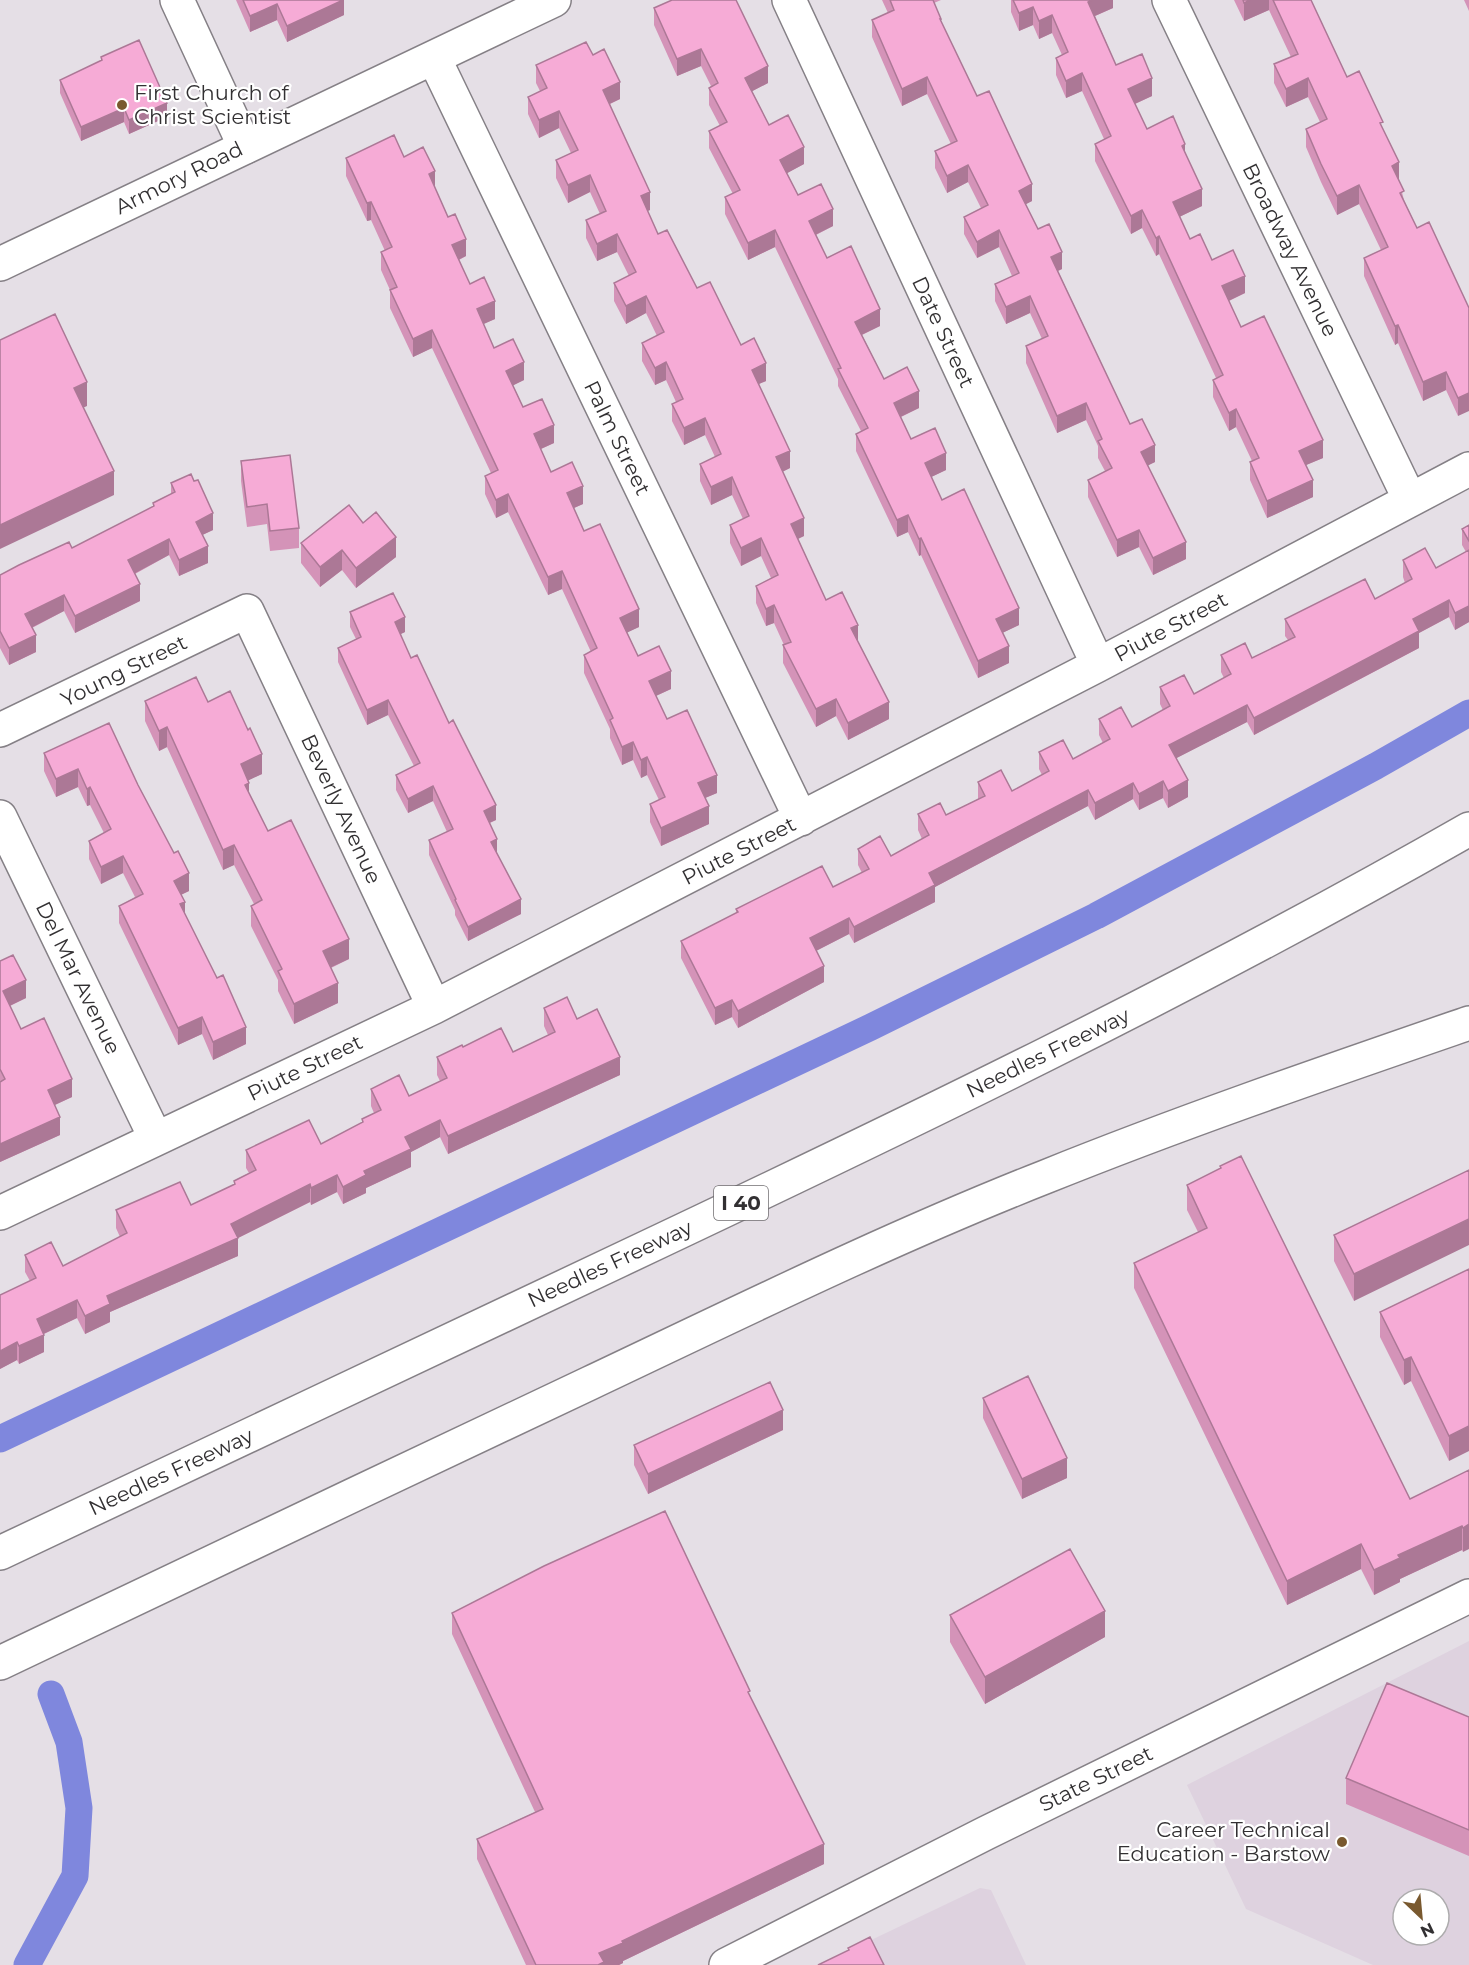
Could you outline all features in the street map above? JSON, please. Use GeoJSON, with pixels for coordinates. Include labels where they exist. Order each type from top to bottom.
{"type":"FeatureCollection","features":[{"type":"Feature","properties":{"kind":"main road"},"geometry":{"type":"LineString","coordinates":[[177,0],[245,147]]}},
{"type":"Feature","properties":{"kind":"main road","name":"Armory Road"},"geometry":{"type":"LineString","coordinates":[[0,264],[554,0]]}},
{"type":"Feature","properties":{"kind":"main road","name":"Date Street"},"geometry":{"type":"LineString","coordinates":[[789,0],[1098,665]]}},
{"type":"Feature","properties":{"kind":"main road","name":"Broadway Avenue"},"geometry":{"type":"LineString","coordinates":[[1169,0],[1410,500]]}},
{"type":"Feature","properties":{"kind":"main road","name":"Palm Street"},"geometry":{"type":"LineString","coordinates":[[434,58],[801,819]]}},
{"type":"Feature","properties":{"kind":"main road","name":"Piute Street"},"geometry":{"type":"LineString","coordinates":[[0,1213],[434,1007],[1098,665],[1469,469]]}},
{"type":"Feature","properties":{"kind":"main road","name":"Young Street"},"geometry":{"type":"LineString","coordinates":[[0,730],[248,611]]}},
{"type":"Feature","properties":{"kind":"main road","name":"Beverly Avenue"},"geometry":{"type":"LineString","coordinates":[[248,611],[434,1007]]}},
{"type":"Feature","properties":{"kind":"main road","name":"Del Mar Avenue"},"geometry":{"type":"LineString","coordinates":[[0,817],[156,1139]]}},
{"type":"Feature","properties":{"kind":"main road","name":"Needles Freeway"},"geometry":{"type":"LineString","coordinates":[[0,1553],[728,1209],[1023,1065],[1275,936],[1469,828]]}},
{"type":"Feature","properties":{"kind":"main road"},"geometry":{"type":"LineString","coordinates":[[0,1662],[776,1294],[909,1234],[1042,1178],[1167,1130],[1307,1078],[1469,1023]]}},
{"type":"Feature","properties":{"kind":"main road","name":"State Street"},"geometry":{"type":"LineString","coordinates":[[726,1965],[986,1833],[1469,1596]]}},
{"type":"Feature","properties":{"kind":"shaded area","name":"Career Technical Education - Barstow"},"geometry":{"type":"Polygon","coordinates":[[[1469,1641],[1469,1965],[1373,1965],[1246,1909],[1187,1785],[1469,1641]]]}},
{"type":"Feature","properties":{"kind":"shaded area"},"geometry":{"type":"Polygon","coordinates":[[[980,1888],[991,1890],[1026,1965],[819,1965],[980,1888]]]}},
{"type":"Feature","properties":{"kind":"building"},"geometry":{"type":"Polygon","coordinates":[[[243,0],[343,0],[287,26],[277,4],[250,16],[243,0]]]}},
{"type":"Feature","properties":{"kind":"building"},"geometry":{"type":"Polygon","coordinates":[[[672,0],[736,0],[768,66],[745,78],[769,125],[788,115],[804,147],[780,160],[798,195],[821,184],[833,209],[809,221],[827,258],[851,246],[880,309],[855,322],[884,379],[907,367],[919,391],[894,403],[911,439],[935,428],[946,453],[925,463],[942,500],[964,489],[1019,608],[996,619],[1009,646],[978,661],[921,538],[919,539],[908,515],[897,520],[856,434],[868,428],[838,369],[841,368],[775,230],[748,243],[725,197],[740,190],[709,131],[727,122],[709,88],[718,83],[701,49],[677,59],[654,8],[672,0]]]}},
{"type":"Feature","properties":{"kind":"building"},"geometry":{"type":"Polygon","coordinates":[[[890,0],[933,0],[977,96],[989,91],[1032,184],[1019,191],[1038,229],[1049,224],[1062,252],[1051,257],[1130,424],[1142,419],[1155,445],[1141,452],[1186,542],[1153,558],[1139,530],[1117,540],[1088,480],[1112,468],[1098,441],[1102,439],[1086,403],[1057,416],[1026,346],[1048,336],[1030,296],[1006,307],[995,284],[1019,273],[999,230],[977,242],[964,217],[988,205],[968,165],[947,176],[935,151],[957,141],[927,77],[902,89],[872,20],[894,10],[890,0]]]}},
{"type":"Feature","properties":{"kind":"building"},"geometry":{"type":"Polygon","coordinates":[[[1013,0],[1092,0],[1088,2],[1116,65],[1142,54],[1152,78],[1128,89],[1147,129],[1173,116],[1185,144],[1182,146],[1202,189],[1173,202],[1190,239],[1200,234],[1212,260],[1233,250],[1245,276],[1222,286],[1241,327],[1264,316],[1323,440],[1299,451],[1313,480],[1267,501],[1250,462],[1259,458],[1236,409],[1229,413],[1213,380],[1223,375],[1159,236],[1156,238],[1142,210],[1131,216],[1095,144],[1111,136],[1082,73],[1066,81],[1056,58],[1068,52],[1052,15],[1039,21],[1033,7],[1019,13],[1013,0]]]}},
{"type":"Feature","properties":{"kind":"building"},"geometry":{"type":"Polygon","coordinates":[[[1273,0],[1311,0],[1347,77],[1359,71],[1399,162],[1392,166],[1404,191],[1400,193],[1417,228],[1429,222],[1469,308],[1469,393],[1458,398],[1446,372],[1423,382],[1398,325],[1395,326],[1364,258],[1388,247],[1359,185],[1337,196],[1321,164],[1306,129],[1327,119],[1308,78],[1286,89],[1274,64],[1298,54],[1273,0]]]}},
{"type":"Feature","properties":{"kind":"building"},"geometry":{"type":"Polygon","coordinates":[[[139,40],[167,103],[129,120],[124,108],[81,127],[60,80],[102,60],[101,57],[139,40]]]}},
{"type":"Feature","properties":{"kind":"building"},"geometry":{"type":"Polygon","coordinates":[[[586,42],[593,55],[604,49],[620,82],[603,90],[650,192],[641,196],[658,234],[667,230],[697,288],[710,282],[741,345],[754,338],[766,363],[752,370],[790,451],[776,457],[804,518],[791,524],[826,600],[842,592],[858,625],[851,628],[889,702],[848,723],[836,699],[816,709],[783,645],[791,642],[774,605],[766,609],[756,586],[778,575],[761,538],[741,548],[730,525],[749,516],[732,477],[711,487],[700,464],[721,454],[705,418],[684,428],[672,404],[683,399],[666,362],[655,368],[642,343],[664,332],[646,296],[626,306],[614,283],[636,272],[617,234],[597,244],[586,220],[606,211],[590,175],[568,185],[556,160],[578,150],[559,111],[539,120],[528,97],[547,88],[536,65],[586,42]]]}},
{"type":"Feature","properties":{"kind":"building"},"geometry":{"type":"Polygon","coordinates":[[[394,135],[404,157],[423,147],[435,171],[429,174],[448,217],[455,214],[466,239],[452,245],[470,284],[484,277],[495,301],[477,309],[494,348],[513,339],[524,362],[506,371],[523,407],[542,399],[554,425],[534,434],[551,472],[572,462],[583,486],[567,493],[584,531],[600,524],[639,609],[620,618],[638,656],[659,646],[671,671],[649,681],[667,719],[687,710],[717,775],[698,783],[709,806],[661,828],[650,804],[665,797],[647,757],[641,760],[633,742],[622,747],[610,720],[613,718],[584,655],[597,648],[562,571],[548,577],[508,494],[496,500],[485,476],[498,470],[432,330],[413,339],[390,290],[397,287],[381,252],[392,247],[371,202],[367,203],[346,158],[394,135]]]}},
{"type":"Feature","properties":{"kind":"building"},"geometry":{"type":"Polygon","coordinates":[[[55,314],[87,382],[74,388],[114,471],[0,525],[0,340],[55,314]]]}},
{"type":"Feature","properties":{"kind":"building"},"geometry":{"type":"Polygon","coordinates":[[[290,455],[299,528],[270,531],[267,504],[247,507],[241,461],[290,455]]]}},
{"type":"Feature","properties":{"kind":"building"},"geometry":{"type":"Polygon","coordinates":[[[191,474],[194,481],[198,480],[213,513],[196,522],[208,546],[179,560],[169,539],[128,560],[140,584],[75,616],[64,595],[25,614],[36,635],[9,648],[0,631],[0,575],[69,542],[72,548],[154,506],[153,503],[175,492],[171,483],[191,474]]]}},
{"type":"Feature","properties":{"kind":"building"},"geometry":{"type":"Polygon","coordinates":[[[349,505],[363,523],[376,512],[396,537],[356,568],[342,550],[320,567],[301,543],[349,505]]]}},
{"type":"Feature","properties":{"kind":"building"},"geometry":{"type":"Polygon","coordinates":[[[1469,525],[1469,541],[1462,529],[1469,525]]]}},
{"type":"Feature","properties":{"kind":"building"},"geometry":{"type":"Polygon","coordinates":[[[1425,548],[1436,568],[1469,550],[1469,606],[1455,613],[1449,600],[1413,619],[1419,631],[1254,718],[1247,705],[1169,745],[1188,780],[1168,791],[1163,781],[1139,794],[1133,783],[1095,803],[1088,790],[929,873],[935,885],[854,927],[849,918],[810,938],[824,966],[738,1011],[732,1000],[715,1008],[681,941],[738,912],[736,909],[822,866],[833,887],[869,869],[858,849],[880,836],[891,856],[929,835],[918,814],[940,803],[946,815],[985,796],[978,782],[1001,770],[1012,791],[1049,771],[1039,752],[1063,740],[1073,759],[1110,739],[1099,719],[1121,707],[1132,727],[1170,706],[1160,687],[1184,675],[1194,694],[1231,674],[1221,655],[1245,643],[1252,658],[1295,637],[1285,619],[1365,579],[1375,599],[1412,579],[1403,560],[1425,548]]]}},
{"type":"Feature","properties":{"kind":"building"},"geometry":{"type":"Polygon","coordinates":[[[393,593],[405,617],[395,622],[411,658],[417,655],[449,723],[453,720],[496,805],[484,811],[497,839],[491,842],[521,899],[468,927],[429,840],[453,829],[433,786],[408,799],[396,775],[420,763],[388,700],[367,710],[338,648],[361,637],[350,612],[393,593]]]}},
{"type":"Feature","properties":{"kind":"building"},"geometry":{"type":"Polygon","coordinates":[[[196,677],[208,702],[230,691],[262,754],[241,764],[249,783],[245,785],[268,831],[291,820],[349,939],[323,951],[338,983],[294,1004],[278,971],[282,969],[251,906],[262,900],[234,845],[223,850],[167,727],[159,731],[145,701],[196,677]]]}},
{"type":"Feature","properties":{"kind":"building"},"geometry":{"type":"Polygon","coordinates":[[[109,723],[174,853],[178,851],[189,873],[174,881],[185,902],[180,904],[217,978],[223,975],[246,1027],[213,1042],[202,1017],[178,1028],[119,906],[143,894],[123,856],[101,867],[89,841],[111,829],[90,787],[87,789],[78,769],[56,779],[44,753],[109,723]]]}},
{"type":"Feature","properties":{"kind":"building"},"geometry":{"type":"Polygon","coordinates":[[[13,955],[26,980],[3,991],[21,1029],[44,1018],[72,1079],[48,1090],[60,1117],[0,1144],[0,1082],[5,1079],[0,1069],[0,961],[13,955]]]}},
{"type":"Feature","properties":{"kind":"building"},"geometry":{"type":"Polygon","coordinates":[[[567,997],[577,1019],[597,1009],[620,1057],[448,1136],[440,1120],[405,1137],[411,1149],[364,1171],[366,1175],[343,1187],[337,1175],[311,1188],[310,1184],[231,1224],[238,1238],[107,1296],[110,1304],[85,1316],[77,1300],[37,1319],[44,1335],[19,1346],[17,1342],[0,1351],[0,1295],[36,1278],[25,1255],[51,1242],[63,1266],[127,1233],[116,1210],[180,1182],[191,1205],[235,1184],[234,1181],[256,1170],[246,1150],[309,1120],[321,1144],[381,1110],[371,1089],[399,1075],[409,1096],[447,1078],[437,1057],[462,1045],[463,1047],[501,1028],[513,1052],[555,1032],[544,1008],[567,997]]]}},
{"type":"Feature","properties":{"kind":"building"},"geometry":{"type":"Polygon","coordinates":[[[1241,1156],[1410,1499],[1469,1470],[1469,1524],[1398,1555],[1400,1558],[1374,1570],[1361,1544],[1287,1581],[1134,1263],[1207,1228],[1187,1185],[1241,1156]]]}},
{"type":"Feature","properties":{"kind":"building"},"geometry":{"type":"Polygon","coordinates":[[[1469,1170],[1469,1219],[1354,1274],[1334,1235],[1469,1170]]]}},
{"type":"Feature","properties":{"kind":"building"},"geometry":{"type":"Polygon","coordinates":[[[1469,1269],[1469,1426],[1449,1436],[1411,1357],[1404,1360],[1380,1312],[1469,1269]]]}},
{"type":"Feature","properties":{"kind":"building"},"geometry":{"type":"Polygon","coordinates":[[[1028,1376],[1067,1458],[1022,1479],[983,1398],[1028,1376]]]}},
{"type":"Feature","properties":{"kind":"building"},"geometry":{"type":"Polygon","coordinates":[[[770,1382],[783,1410],[648,1474],[634,1445],[770,1382]]]}},
{"type":"Feature","properties":{"kind":"building"},"geometry":{"type":"Polygon","coordinates":[[[665,1511],[750,1691],[748,1692],[824,1844],[599,1953],[604,1962],[598,1965],[536,1965],[477,1839],[543,1809],[452,1613],[544,1566],[665,1511]]]}},
{"type":"Feature","properties":{"kind":"building"},"geometry":{"type":"Polygon","coordinates":[[[1070,1549],[1105,1611],[985,1677],[950,1615],[1070,1549]]]}},
{"type":"Feature","properties":{"kind":"building"},"geometry":{"type":"Polygon","coordinates":[[[1387,1683],[1469,1717],[1469,1830],[1346,1778],[1387,1683]]]}},
{"type":"Feature","properties":{"kind":"building"},"geometry":{"type":"Polygon","coordinates":[[[870,1937],[884,1965],[818,1965],[849,1950],[848,1948],[870,1937]]]}},
{"type":"Feature","properties":{"kind":"waterway"},"geometry":{"type":"LineString","coordinates":[[0,1439],[871,1027],[1096,916],[1376,766],[1469,713]]}},
{"type":"Feature","properties":{"kind":"waterway"},"geometry":{"type":"LineString","coordinates":[[27,1965],[75,1876],[79,1808],[69,1742],[51,1694]]}},
{"type":"Feature","properties":{"kind":"place","name":"First Church of Christ Scientist"},"geometry":{"type":"Point","coordinates":[122,105]}},
{"type":"Feature","properties":{"kind":"place","name":"Career Technical Education - Barstow"},"geometry":{"type":"Point","coordinates":[1342,1842]}}]}
